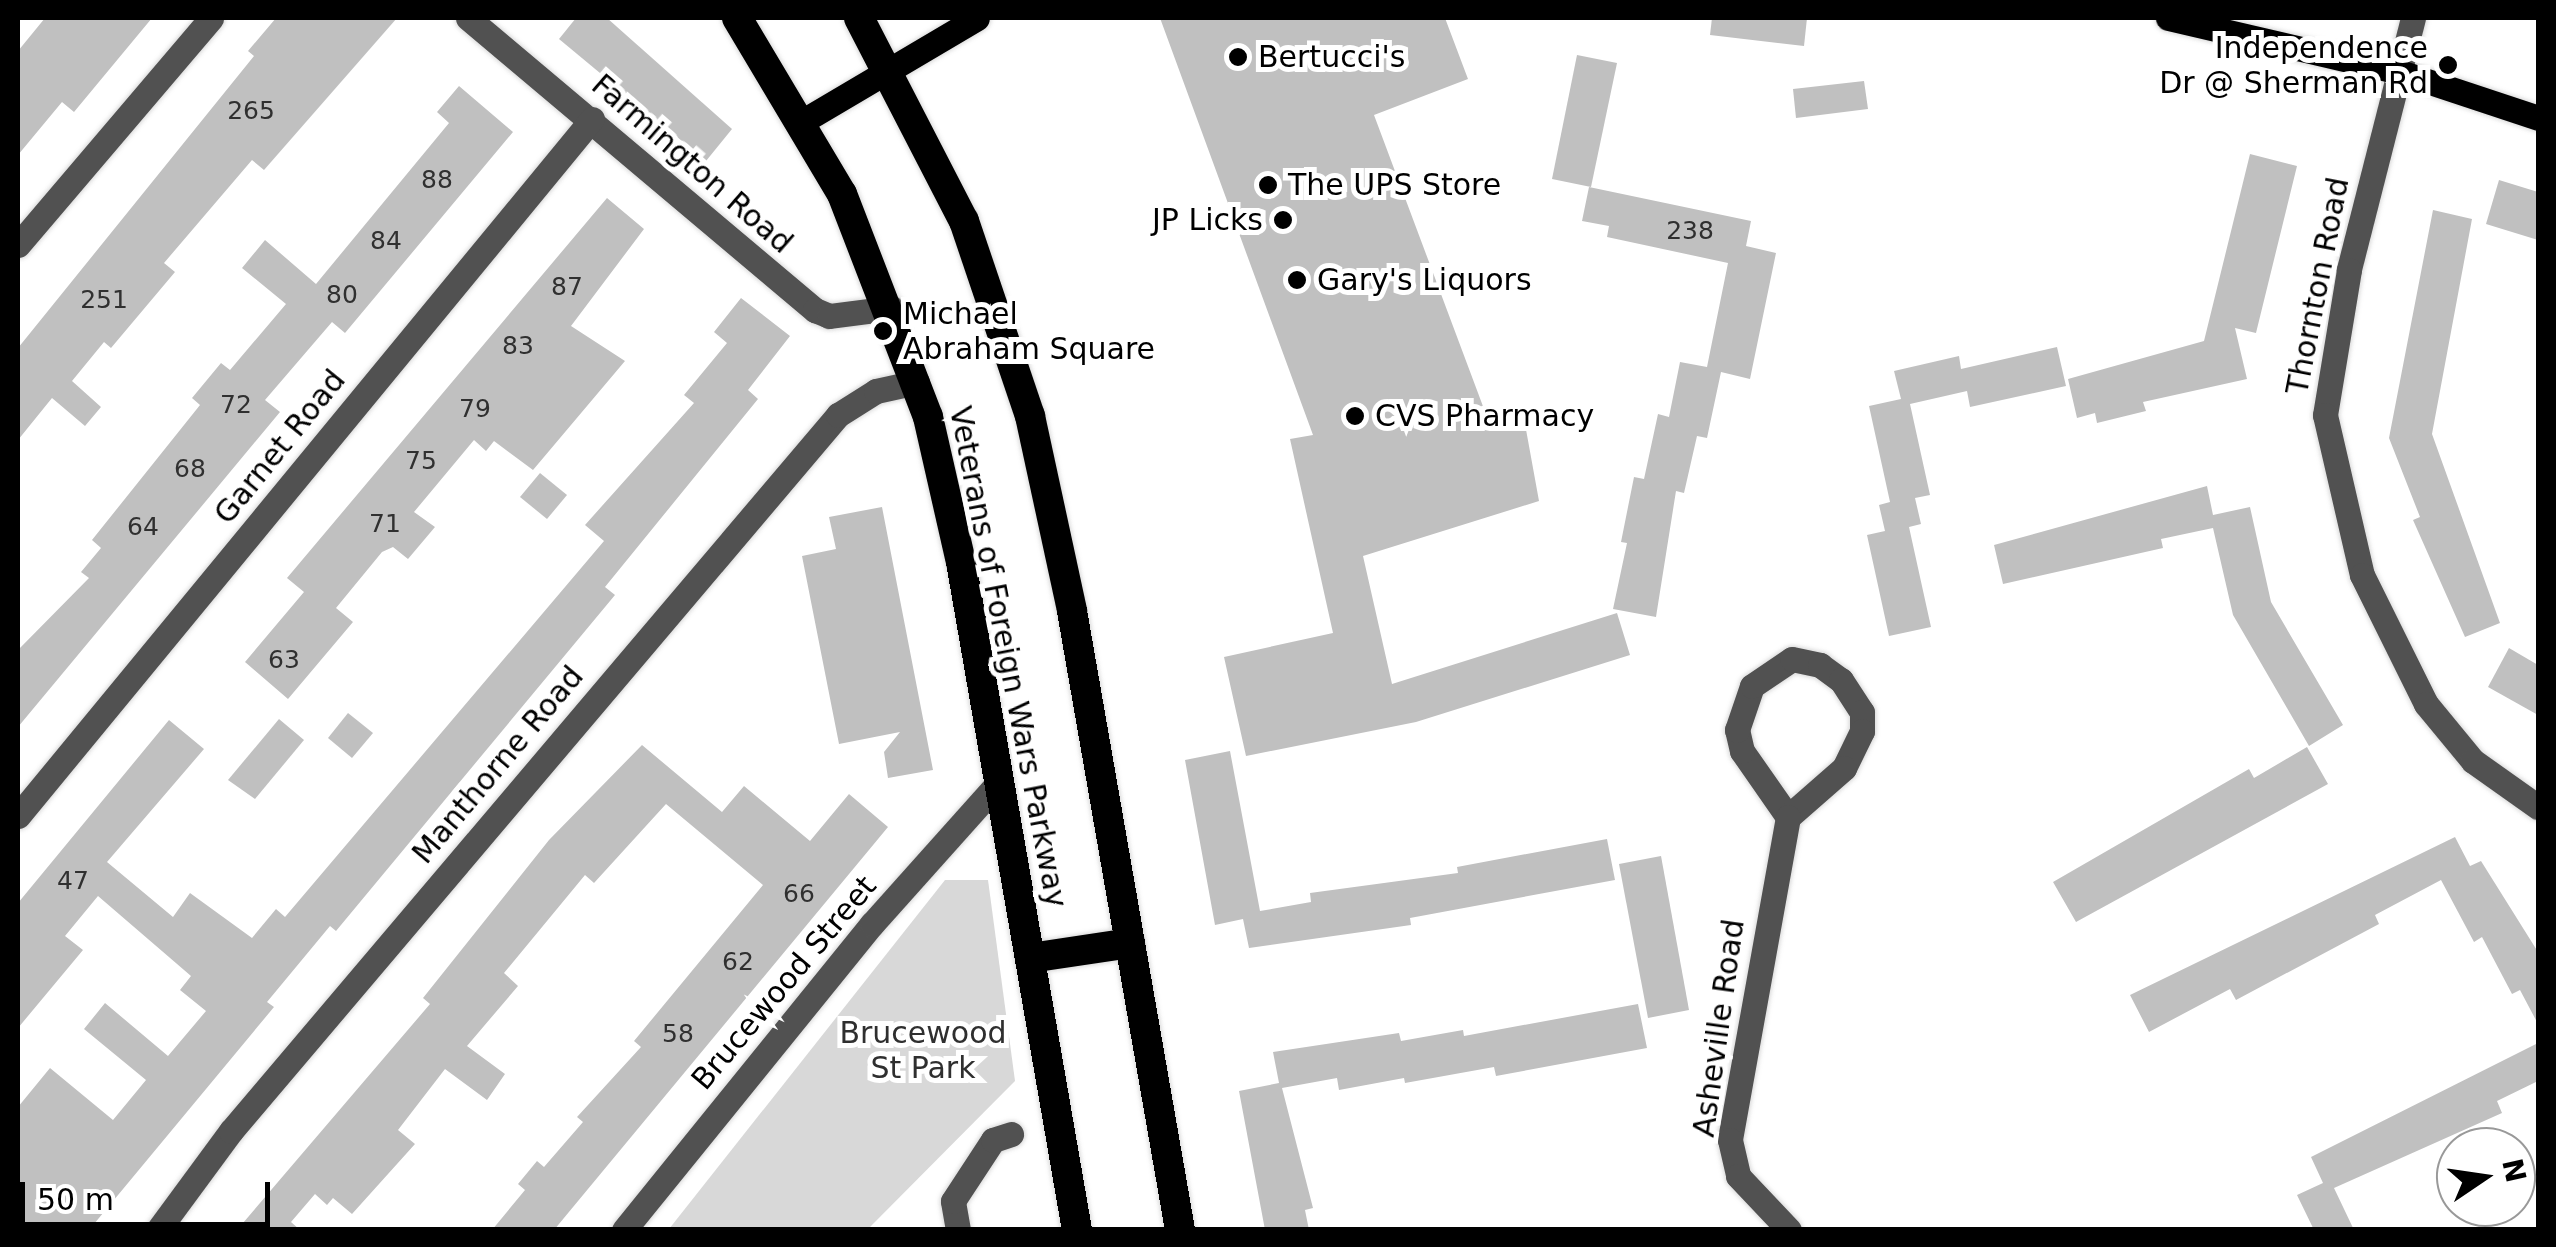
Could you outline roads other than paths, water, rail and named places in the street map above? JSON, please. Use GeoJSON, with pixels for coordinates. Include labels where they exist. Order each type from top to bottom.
{"type":"FeatureCollection","features":[{"type":"Feature","properties":{"kind":"highway","name":"Veterans of Foreign Wars Parkway"},"geometry":{"type":"LineString","coordinates":[[737,18],[803,121],[891,308],[917,382],[947,498],[1078,1230]]}},
{"type":"Feature","properties":{"kind":"highway"},"geometry":{"type":"LineString","coordinates":[[859,18],[890,70],[964,221],[1030,416],[1072,611],[1180,1230]]}},
{"type":"Feature","properties":{"kind":"highway"},"geometry":{"type":"LineString","coordinates":[[1030,958],[1130,943]]}},
{"type":"Feature","properties":{"kind":"main road"},"geometry":{"type":"LineString","coordinates":[[803,121],[977,18]]}},
{"type":"Feature","properties":{"kind":"main road"},"geometry":{"type":"LineString","coordinates":[[2168,18],[2400,72],[2538,118]]}},
{"type":"Feature","properties":{"kind":"street"},"geometry":{"type":"LineString","coordinates":[[18,245],[211,18]]}},
{"type":"Feature","properties":{"kind":"street","name":"Farmington Road"},"geometry":{"type":"LineString","coordinates":[[468,18],[815,310],[829,316],[891,308]]}},
{"type":"Feature","properties":{"kind":"street","name":"Thornton Road"},"geometry":{"type":"LineString","coordinates":[[2412,18],[2348,270],[2325,415],[2362,575],[2426,704],[2473,761],[2538,806]]}},
{"type":"Feature","properties":{"kind":"street","name":"Garnet Road"},"geometry":{"type":"LineString","coordinates":[[18,816],[592,119]]}},
{"type":"Feature","properties":{"kind":"street","name":"Manthorne Road"},"geometry":{"type":"LineString","coordinates":[[158,1230],[231,1131],[838,416],[876,391],[917,382]]}},
{"type":"Feature","properties":{"kind":"street"},"geometry":{"type":"LineString","coordinates":[[1799,660],[1820,664],[1854,694],[1862,731],[1844,768],[1788,816],[1742,750],[1737,730],[1752,686],[1770,668],[1799,660]]}},
{"type":"Feature","properties":{"kind":"street","name":"Brucewood Street"},"geometry":{"type":"LineString","coordinates":[[624,1230],[872,924],[999,782]]}},
{"type":"Feature","properties":{"kind":"street","name":"Asheville Road"},"geometry":{"type":"LineString","coordinates":[[1788,816],[1730,1140],[1738,1176],[1789,1230]]}},
{"type":"Feature","properties":{"kind":"street"},"geometry":{"type":"LineString","coordinates":[[958,1230],[952,1201],[992,1140],[1011,1134]]}},
{"type":"Feature","properties":{"kind":"place","name":"Bertucci's"},"geometry":{"type":"Point","coordinates":[1238,57]}},
{"type":"Feature","properties":{"kind":"place","name":"Independence Dr @ Sherman Rd"},"geometry":{"type":"Point","coordinates":[2448,65]}},
{"type":"Feature","properties":{"kind":"place","name":"The UPS Store"},"geometry":{"type":"Point","coordinates":[1268,185]}},
{"type":"Feature","properties":{"kind":"place","name":"JP Licks"},"geometry":{"type":"Point","coordinates":[1283,220]}},
{"type":"Feature","properties":{"kind":"place","name":"Gary's Liquors"},"geometry":{"type":"Point","coordinates":[1297,280]}},
{"type":"Feature","properties":{"kind":"place","name":"Michael Abraham Square"},"geometry":{"type":"Point","coordinates":[883,331]}},
{"type":"Feature","properties":{"kind":"place","name":"CVS Pharmacy"},"geometry":{"type":"Point","coordinates":[1355,416]}},
{"type":"Feature","properties":{"kind":"park label","name":"Brucewood St Park"},"geometry":{"type":"Point","coordinates":[923,1050]}}]}
